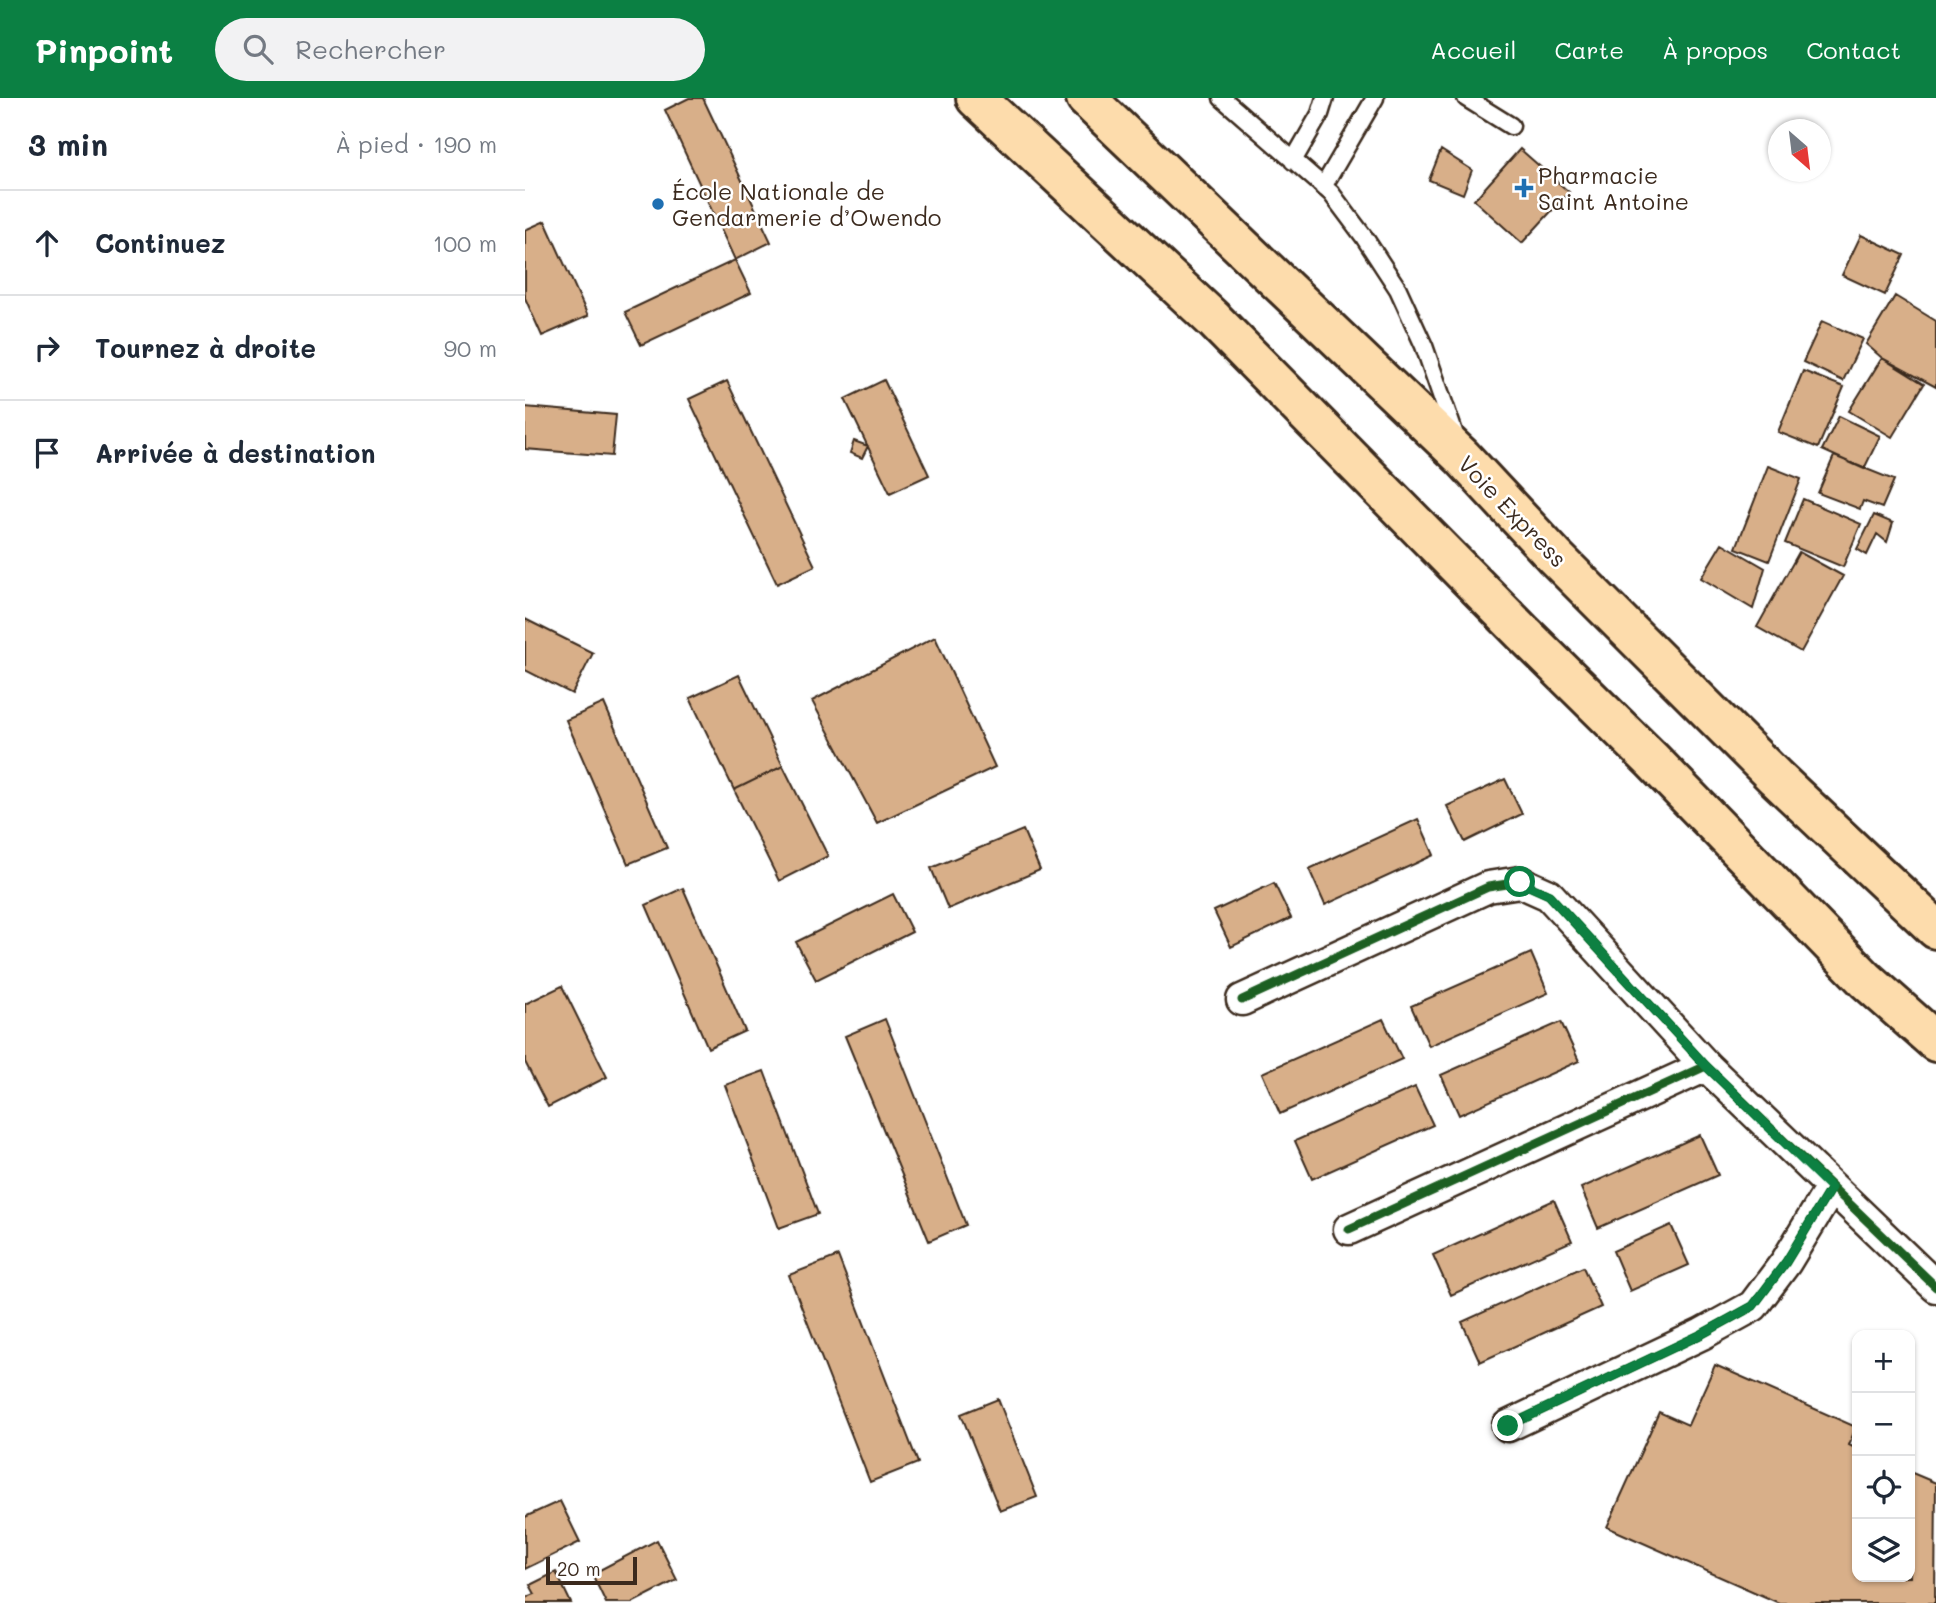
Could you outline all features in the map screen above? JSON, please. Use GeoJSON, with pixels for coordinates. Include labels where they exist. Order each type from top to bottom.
{"type":"FeatureCollection","features":[{"type":"Feature","properties":{"kind":"highway"},"geometry":{"type":"LineString","coordinates":[[975,98],[1214,320],[1867,980],[1936,1042]]}},
{"type":"Feature","properties":{"kind":"highway","name":"Voie Express"},"geometry":{"type":"LineString","coordinates":[[1086,98],[1462,457],[1555,557],[1775,777],[1936,929]]}},
{"type":"Feature","properties":{"kind":"street"},"geometry":{"type":"LineString","coordinates":[[1242,1000],[1488,887],[1520,882],[1549,895],[1706,1066],[1936,1287]]}},
{"type":"Feature","properties":{"kind":"street"},"geometry":{"type":"LineString","coordinates":[[1349,1228],[1706,1066]]}},
{"type":"Feature","properties":{"kind":"street"},"geometry":{"type":"LineString","coordinates":[[1508,1426],[1702,1334],[1753,1306],[1786,1262],[1831,1188]]}},
{"type":"Feature","properties":{"kind":"lane"},"geometry":{"type":"LineString","coordinates":[[1222,98],[1331,193],[1356,226],[1398,289],[1423,346],[1462,457]]}},
{"type":"Feature","properties":{"kind":"lane"},"geometry":{"type":"LineString","coordinates":[[1293,161],[1320,114],[1325,98]]}},
{"type":"Feature","properties":{"kind":"lane"},"geometry":{"type":"LineString","coordinates":[[1323,187],[1375,98]]}},
{"type":"Feature","properties":{"kind":"lane"},"geometry":{"type":"LineString","coordinates":[[1466,98],[1511,126]]}},
{"type":"Feature","properties":{"kind":"building"},"geometry":{"type":"Polygon","coordinates":[[[689,98],[703,98],[771,242],[735,260],[665,110],[689,98]]]}},
{"type":"Feature","properties":{"kind":"building"},"geometry":{"type":"Polygon","coordinates":[[[1520,149],[1569,192],[1522,243],[1474,200],[1520,149]]]}},
{"type":"Feature","properties":{"kind":"building"},"geometry":{"type":"Polygon","coordinates":[[[1441,150],[1472,170],[1463,194],[1429,180],[1441,150]]]}},
{"type":"Feature","properties":{"kind":"building"},"geometry":{"type":"Polygon","coordinates":[[[545,221],[588,316],[542,336],[525,298],[525,230],[545,221]]]}},
{"type":"Feature","properties":{"kind":"building"},"geometry":{"type":"Polygon","coordinates":[[[1861,235],[1904,255],[1885,295],[1842,275],[1861,235]]]}},
{"type":"Feature","properties":{"kind":"building"},"geometry":{"type":"Polygon","coordinates":[[[735,260],[751,293],[641,345],[625,312],[735,260]]]}},
{"type":"Feature","properties":{"kind":"building"},"geometry":{"type":"Polygon","coordinates":[[[1895,296],[1936,321],[1936,387],[1882,358],[1866,344],[1895,296]]]}},
{"type":"Feature","properties":{"kind":"building"},"geometry":{"type":"Polygon","coordinates":[[[1822,321],[1863,339],[1843,381],[1803,362],[1822,321]]]}},
{"type":"Feature","properties":{"kind":"building"},"geometry":{"type":"Polygon","coordinates":[[[1882,358],[1924,384],[1892,437],[1849,411],[1882,358]]]}},
{"type":"Feature","properties":{"kind":"building"},"geometry":{"type":"Polygon","coordinates":[[[1803,371],[1844,387],[1818,448],[1778,432],[1803,371]]]}},
{"type":"Feature","properties":{"kind":"building"},"geometry":{"type":"Polygon","coordinates":[[[884,380],[929,475],[890,493],[845,399],[884,380]]]}},
{"type":"Feature","properties":{"kind":"building"},"geometry":{"type":"Polygon","coordinates":[[[727,381],[815,566],[777,584],[689,399],[727,381]]]}},
{"type":"Feature","properties":{"kind":"building"},"geometry":{"type":"Polygon","coordinates":[[[525,407],[616,415],[612,456],[525,449],[525,407]]]}},
{"type":"Feature","properties":{"kind":"building"},"geometry":{"type":"Polygon","coordinates":[[[1839,416],[1880,436],[1864,469],[1822,450],[1839,416]]]}},
{"type":"Feature","properties":{"kind":"building"},"geometry":{"type":"Polygon","coordinates":[[[854,441],[868,446],[862,458],[850,453],[854,441]]]}},
{"type":"Feature","properties":{"kind":"building"},"geometry":{"type":"Polygon","coordinates":[[[1834,456],[1894,480],[1882,508],[1863,501],[1860,509],[1818,493],[1834,456]]]}},
{"type":"Feature","properties":{"kind":"building"},"geometry":{"type":"Polygon","coordinates":[[[1768,466],[1801,479],[1769,561],[1736,548],[1768,466]]]}},
{"type":"Feature","properties":{"kind":"building"},"geometry":{"type":"Polygon","coordinates":[[[1803,499],[1861,524],[1843,567],[1785,543],[1803,499]]]}},
{"type":"Feature","properties":{"kind":"building"},"geometry":{"type":"Polygon","coordinates":[[[1874,515],[1893,523],[1887,542],[1877,534],[1867,555],[1857,549],[1874,515]]]}},
{"type":"Feature","properties":{"kind":"building"},"geometry":{"type":"Polygon","coordinates":[[[1722,543],[1765,568],[1753,609],[1701,578],[1722,543]]]}},
{"type":"Feature","properties":{"kind":"building"},"geometry":{"type":"Polygon","coordinates":[[[1799,552],[1843,576],[1801,652],[1757,627],[1799,552]]]}},
{"type":"Feature","properties":{"kind":"building"},"geometry":{"type":"Polygon","coordinates":[[[525,619],[593,653],[572,694],[525,670],[525,619]]]}},
{"type":"Feature","properties":{"kind":"building"},"geometry":{"type":"Polygon","coordinates":[[[935,637],[995,767],[877,823],[812,701],[935,637]]]}},
{"type":"Feature","properties":{"kind":"building"},"geometry":{"type":"Polygon","coordinates":[[[739,675],[783,766],[734,790],[690,698],[739,675]]]}},
{"type":"Feature","properties":{"kind":"building"},"geometry":{"type":"Polygon","coordinates":[[[604,703],[667,848],[628,864],[566,720],[604,703]]]}},
{"type":"Feature","properties":{"kind":"building"},"geometry":{"type":"Polygon","coordinates":[[[783,766],[828,856],[779,881],[734,790],[783,766]]]}},
{"type":"Feature","properties":{"kind":"building"},"geometry":{"type":"Polygon","coordinates":[[[1505,779],[1522,814],[1465,842],[1447,806],[1505,779]]]}},
{"type":"Feature","properties":{"kind":"building"},"geometry":{"type":"Polygon","coordinates":[[[1418,819],[1434,855],[1325,905],[1309,869],[1418,819]]]}},
{"type":"Feature","properties":{"kind":"building"},"geometry":{"type":"Polygon","coordinates":[[[1023,830],[1040,870],[948,909],[931,868],[1023,830]]]}},
{"type":"Feature","properties":{"kind":"building"},"geometry":{"type":"Polygon","coordinates":[[[1274,883],[1291,918],[1231,947],[1214,911],[1274,883]]]}},
{"type":"Feature","properties":{"kind":"building"},"geometry":{"type":"Polygon","coordinates":[[[683,888],[745,1031],[708,1048],[646,905],[683,888]]]}},
{"type":"Feature","properties":{"kind":"building"},"geometry":{"type":"Polygon","coordinates":[[[893,894],[912,932],[816,980],[796,942],[893,894]]]}},
{"type":"Feature","properties":{"kind":"building"},"geometry":{"type":"Polygon","coordinates":[[[1531,953],[1548,993],[1429,1046],[1411,1006],[1531,953]]]}},
{"type":"Feature","properties":{"kind":"building"},"geometry":{"type":"Polygon","coordinates":[[[562,986],[607,1077],[548,1107],[525,1062],[525,1004],[562,986]]]}},
{"type":"Feature","properties":{"kind":"building"},"geometry":{"type":"Polygon","coordinates":[[[885,1019],[966,1225],[929,1241],[845,1036],[885,1019]]]}},
{"type":"Feature","properties":{"kind":"building"},"geometry":{"type":"Polygon","coordinates":[[[1383,1019],[1402,1059],[1280,1114],[1262,1073],[1383,1019]]]}},
{"type":"Feature","properties":{"kind":"building"},"geometry":{"type":"Polygon","coordinates":[[[1561,1022],[1579,1061],[1459,1115],[1441,1075],[1561,1022]]]}},
{"type":"Feature","properties":{"kind":"building"},"geometry":{"type":"Polygon","coordinates":[[[764,1071],[818,1214],[779,1228],[725,1085],[764,1071]]]}},
{"type":"Feature","properties":{"kind":"building"},"geometry":{"type":"Polygon","coordinates":[[[1415,1087],[1433,1125],[1312,1179],[1295,1141],[1415,1087]]]}},
{"type":"Feature","properties":{"kind":"building"},"geometry":{"type":"Polygon","coordinates":[[[1700,1135],[1718,1175],[1598,1228],[1581,1188],[1700,1135]]]}},
{"type":"Feature","properties":{"kind":"building"},"geometry":{"type":"Polygon","coordinates":[[[1554,1200],[1572,1241],[1451,1295],[1433,1255],[1554,1200]]]}},
{"type":"Feature","properties":{"kind":"building"},"geometry":{"type":"Polygon","coordinates":[[[1671,1225],[1689,1265],[1630,1291],[1613,1251],[1671,1225]]]}},
{"type":"Feature","properties":{"kind":"building"},"geometry":{"type":"Polygon","coordinates":[[[838,1256],[918,1463],[870,1482],[789,1275],[838,1256]]]}},
{"type":"Feature","properties":{"kind":"building"},"geometry":{"type":"Polygon","coordinates":[[[1583,1267],[1601,1307],[1480,1362],[1462,1322],[1583,1267]]]}},
{"type":"Feature","properties":{"kind":"building"},"geometry":{"type":"Polygon","coordinates":[[[1715,1365],[1852,1425],[1849,1445],[1852,1446],[1852,1582],[1915,1582],[1915,1474],[1936,1483],[1935,1603],[1779,1603],[1607,1527],[1659,1412],[1688,1425],[1715,1365]]]}},
{"type":"Feature","properties":{"kind":"building"},"geometry":{"type":"Polygon","coordinates":[[[998,1399],[1037,1497],[1000,1511],[961,1414],[998,1399]]]}},
{"type":"Feature","properties":{"kind":"building"},"geometry":{"type":"Polygon","coordinates":[[[560,1501],[580,1542],[525,1569],[525,1517],[560,1501]]]}},
{"type":"Feature","properties":{"kind":"building"},"geometry":{"type":"Polygon","coordinates":[[[657,1540],[677,1580],[632,1603],[606,1603],[592,1574],[657,1540]]]}},
{"type":"Feature","properties":{"kind":"building"},"geometry":{"type":"Polygon","coordinates":[[[556,1572],[571,1603],[525,1603],[525,1598],[535,1594],[530,1585],[556,1572]]]}},
{"type":"Feature","properties":{"kind":"cycle path"},"geometry":{"type":"LineString","coordinates":[[1242,1000],[1488,887],[1520,882],[1549,895],[1706,1066],[1936,1287]]}},
{"type":"Feature","properties":{"kind":"cycle path"},"geometry":{"type":"LineString","coordinates":[[1349,1229],[1706,1066]]}},
{"type":"Feature","properties":{"kind":"cycle path"},"geometry":{"type":"LineString","coordinates":[[1508,1426],[1702,1334],[1753,1306],[1786,1262],[1831,1188]]}},
{"type":"Feature","properties":{"kind":"place","name":"Pharmacie Saint Antoine"},"geometry":{"type":"Point","coordinates":[1524,188]}},
{"type":"Feature","properties":{"kind":"place","name":"École Nationale de Gendarmerie d’Owendo"},"geometry":{"type":"Point","coordinates":[658,204]}},
{"type":"Feature","properties":{"kind":"route"},"geometry":{"type":"LineString","coordinates":[[1508,1426],[1702,1334],[1753,1306],[1786,1262],[1831,1188],[1706,1066],[1549,895],[1520,882]]}}]}
